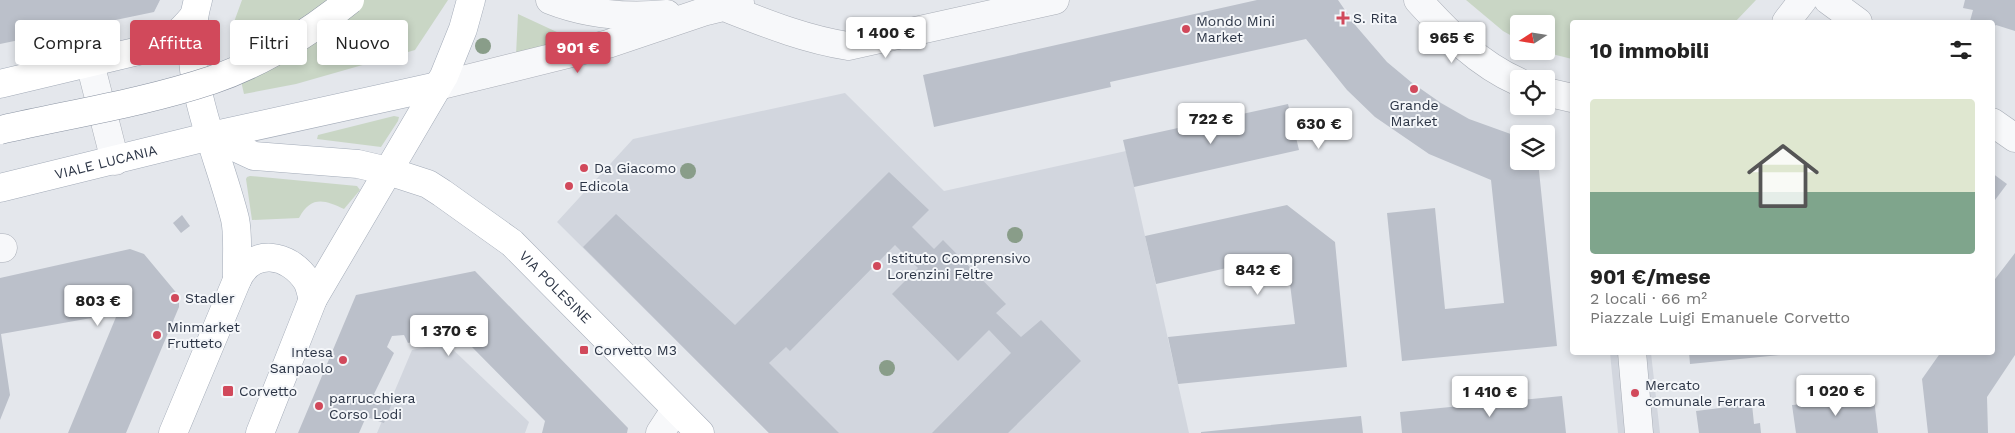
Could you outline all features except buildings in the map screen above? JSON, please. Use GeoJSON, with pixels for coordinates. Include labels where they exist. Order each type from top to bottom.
{"type":"FeatureCollection","features":[{"type":"Feature","properties":{"kind":"main road"},"geometry":{"type":"LineString","coordinates":[[0,130],[148,97],[212,79],[279,48],[322,22],[350,0]]}},
{"type":"Feature","properties":{"kind":"main road"},"geometry":{"type":"LineString","coordinates":[[260,433],[313,300],[438,86],[453,56],[472,0]]}},
{"type":"Feature","properties":{"kind":"main road"},"geometry":{"type":"LineString","coordinates":[[120,56],[168,42],[182,31],[196,8]]}},
{"type":"Feature","properties":{"kind":"main road"},"geometry":{"type":"LineString","coordinates":[[196,8],[192,62],[236,222],[236,280]]}},
{"type":"Feature","properties":{"kind":"main road"},"geometry":{"type":"LineString","coordinates":[[0,84],[81,65]]}},
{"type":"Feature","properties":{"kind":"main road","name":"VIALE LUCANIA"},"geometry":{"type":"LineString","coordinates":[[0,188],[211,136],[438,86]]}},
{"type":"Feature","properties":{"kind":"main road","name":"VIA POLESINE"},"geometry":{"type":"LineString","coordinates":[[211,136],[254,156],[358,164],[388,171],[428,184],[512,243],[675,410],[700,433]]}},
{"type":"Feature","properties":{"kind":"main road"},"geometry":{"type":"LineString","coordinates":[[173,433],[240,272],[251,262],[264,258],[279,258],[289,262],[308,282],[313,300]]}},
{"type":"Feature","properties":{"kind":"street"},"geometry":{"type":"LineString","coordinates":[[550,0],[594,14],[651,16],[713,9],[754,0]]}},
{"type":"Feature","properties":{"kind":"street"},"geometry":{"type":"LineString","coordinates":[[438,86],[608,44],[713,9],[818,42],[848,46],[1055,0]]}},
{"type":"Feature","properties":{"kind":"street"},"geometry":{"type":"LineString","coordinates":[[1418,0],[1459,43],[1484,62],[1510,77]]}},
{"type":"Feature","properties":{"kind":"street"},"geometry":{"type":"LineString","coordinates":[[1788,20],[1804,0]]}},
{"type":"Feature","properties":{"kind":"street"},"geometry":{"type":"LineString","coordinates":[[1828,0],[1855,20]]}},
{"type":"Feature","properties":{"kind":"street"},"geometry":{"type":"LineString","coordinates":[[91,65],[115,161]]}},
{"type":"Feature","properties":{"kind":"street"},"geometry":{"type":"LineString","coordinates":[[1555,94],[1570,98]]}},
{"type":"Feature","properties":{"kind":"street"},"geometry":{"type":"LineString","coordinates":[[1995,124],[2015,138]]}},
{"type":"Feature","properties":{"kind":"street"},"geometry":{"type":"LineString","coordinates":[[1632,355],[1640,433]]}},
{"type":"Feature","properties":{"kind":"street"},"geometry":{"type":"LineString","coordinates":[[660,433],[675,410]]}},
{"type":"Feature","properties":{"kind":"shaded area","name":"Istituto Comprensivo Lorenzini Feltre"},"geometry":{"type":"Polygon","coordinates":[[[845,93],[944,191],[1126,151],[1189,433],[769,433],[557,222],[633,139],[845,93]]]}},
{"type":"Feature","properties":{"kind":"shaded area"},"geometry":{"type":"Polygon","coordinates":[[[446,343],[529,422],[525,433],[377,433],[412,350],[446,343]]]}},
{"type":"Feature","properties":{"kind":"shaded area","name":"Mercato comunale Ferrara"},"geometry":{"type":"Polygon","coordinates":[[[1610,355],[1651,355],[1660,433],[1618,433],[1610,355]]]}},
{"type":"Feature","properties":{"kind":"green space"},"geometry":{"type":"Polygon","coordinates":[[[242,0],[448,0],[415,50],[408,52],[408,20],[317,20],[317,65],[362,65],[296,84],[244,94],[237,65],[307,65],[307,20],[235,20],[242,0]]]}},
{"type":"Feature","properties":{"kind":"green space"},"geometry":{"type":"Polygon","coordinates":[[[1466,0],[1756,0],[1737,20],[1570,20],[1570,58],[1555,55],[1555,15],[1510,15],[1510,35],[1466,0]]]}},
{"type":"Feature","properties":{"kind":"green space"},"geometry":{"type":"Polygon","coordinates":[[[518,14],[559,33],[586,34],[516,55],[518,14]]]}},
{"type":"Feature","properties":{"kind":"green space"},"geometry":{"type":"Polygon","coordinates":[[[394,116],[399,117],[398,121],[381,147],[317,139],[318,135],[394,116]]]}},
{"type":"Feature","properties":{"kind":"green space"},"geometry":{"type":"Polygon","coordinates":[[[250,176],[357,186],[360,190],[344,209],[331,203],[319,202],[308,206],[299,218],[252,220],[246,179],[250,176]]]}},
{"type":"Feature","properties":{"kind":"place","name":"S. Rita"},"geometry":{"type":"Point","coordinates":[1343,18]}},
{"type":"Feature","properties":{"kind":"place","name":"Mondo Mini Market"},"geometry":{"type":"Point","coordinates":[1186,29]}},
{"type":"Feature","properties":{"kind":"place","name":"Grande Market"},"geometry":{"type":"Point","coordinates":[1414,89]}},
{"type":"Feature","properties":{"kind":"place","name":"Da Giacomo"},"geometry":{"type":"Point","coordinates":[584,168]}},
{"type":"Feature","properties":{"kind":"place","name":"Edicola"},"geometry":{"type":"Point","coordinates":[569,186]}},
{"type":"Feature","properties":{"kind":"place","name":"Istituto Comprensivo Lorenzini Feltre"},"geometry":{"type":"Point","coordinates":[877,266]}},
{"type":"Feature","properties":{"kind":"place","name":"Stadler"},"geometry":{"type":"Point","coordinates":[175,298]}},
{"type":"Feature","properties":{"kind":"place","name":"Minmarket Frutteto"},"geometry":{"type":"Point","coordinates":[157,335]}},
{"type":"Feature","properties":{"kind":"place","name":"Corvetto M3"},"geometry":{"type":"Point","coordinates":[584,350]}},
{"type":"Feature","properties":{"kind":"place","name":"Intesa Sanpaolo"},"geometry":{"type":"Point","coordinates":[343,360]}},
{"type":"Feature","properties":{"kind":"place","name":"Corvetto"},"geometry":{"type":"Point","coordinates":[228,391]}},
{"type":"Feature","properties":{"kind":"place","name":"Mercato comunale Ferrara"},"geometry":{"type":"Point","coordinates":[1635,393]}},
{"type":"Feature","properties":{"kind":"place","name":"parrucchiera Corso Lodi"},"geometry":{"type":"Point","coordinates":[319,406]}}]}
